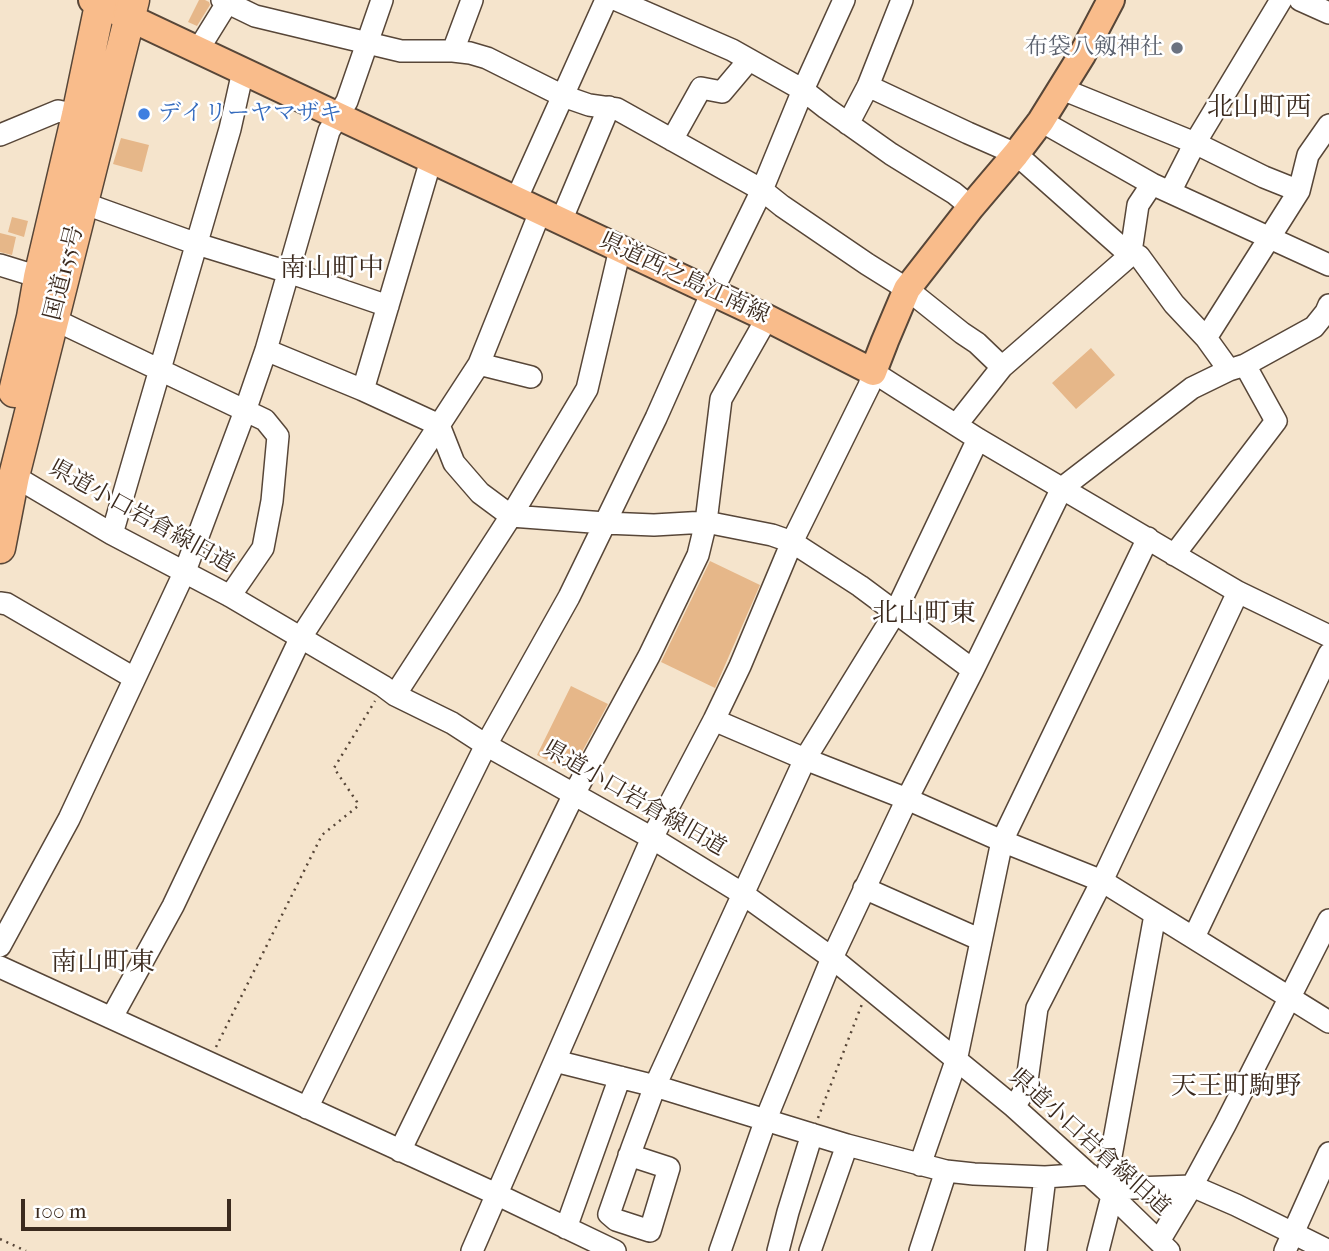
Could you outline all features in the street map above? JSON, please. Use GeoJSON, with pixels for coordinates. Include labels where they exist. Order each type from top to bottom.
{"type":"FeatureCollection","features":[{"type":"Feature","properties":{"kind":"highway","name":"国道155号"},"geometry":{"type":"LineString","coordinates":[[0,447],[77,116],[98,1]]}},
{"type":"Feature","properties":{"kind":"highway","name":"国道155号"},"geometry":{"type":"LineString","coordinates":[[0,548],[7,472],[53,319],[132,9]]}},
{"type":"Feature","properties":{"kind":"main road"},"geometry":{"type":"LineString","coordinates":[[873,372],[907,289],[1041,121],[1098,27],[1111,0]]}},
{"type":"Feature","properties":{"kind":"main road","name":"県道西之島江南線"},"geometry":{"type":"LineString","coordinates":[[98,1],[132,9],[198,50],[767,318],[873,372]]}},
{"type":"Feature","properties":{"kind":"street"},"geometry":{"type":"LineString","coordinates":[[0,946],[69,819],[185,571],[266,349],[329,131],[347,101],[382,0]]}},
{"type":"Feature","properties":{"kind":"street"},"geometry":{"type":"LineString","coordinates":[[453,51],[472,0]]}},
{"type":"Feature","properties":{"kind":"street"},"geometry":{"type":"LineString","coordinates":[[516,200],[606,0]]}},
{"type":"Feature","properties":{"kind":"street"},"geometry":{"type":"LineString","coordinates":[[617,0],[732,50],[803,90],[891,154],[954,193],[971,207]]}},
{"type":"Feature","properties":{"kind":"street"},"geometry":{"type":"LineString","coordinates":[[307,1108],[486,744],[569,597],[656,418],[712,292],[762,190],[844,0]]}},
{"type":"Feature","properties":{"kind":"street"},"geometry":{"type":"LineString","coordinates":[[849,124],[869,86],[902,0]]}},
{"type":"Feature","properties":{"kind":"street"},"geometry":{"type":"LineString","coordinates":[[957,424],[1002,367],[1126,259],[1131,252],[1138,205],[1161,188],[1195,143],[1281,0]]}},
{"type":"Feature","properties":{"kind":"street"},"geometry":{"type":"LineString","coordinates":[[1300,0],[1329,13]]}},
{"type":"Feature","properties":{"kind":"street"},"geometry":{"type":"LineString","coordinates":[[198,50],[227,1],[255,16],[401,51],[470,53],[487,58],[563,96],[617,109],[762,190],[907,289],[977,343],[1002,367]]}},
{"type":"Feature","properties":{"kind":"street"},"geometry":{"type":"LineString","coordinates":[[672,140],[702,88],[722,92],[749,60]]}},
{"type":"Feature","properties":{"kind":"street"},"geometry":{"type":"LineString","coordinates":[[112,534],[230,129],[243,71]]}},
{"type":"Feature","properties":{"kind":"street"},"geometry":{"type":"LineString","coordinates":[[869,86],[1016,154],[1122,248],[1139,256],[1174,304],[1237,368],[1276,421],[1174,555]]}},
{"type":"Feature","properties":{"kind":"street"},"geometry":{"type":"LineString","coordinates":[[1062,89],[1195,143],[1298,191]]}},
{"type":"Feature","properties":{"kind":"street"},"geometry":{"type":"LineString","coordinates":[[112,1017],[173,906],[300,637],[479,364],[551,217],[609,107]]}},
{"type":"Feature","properties":{"kind":"street"},"geometry":{"type":"LineString","coordinates":[[0,135],[58,111],[77,116]]}},
{"type":"Feature","properties":{"kind":"street"},"geometry":{"type":"LineString","coordinates":[[1041,121],[1161,188],[1270,238],[1326,257]]}},
{"type":"Feature","properties":{"kind":"street"},"geometry":{"type":"LineString","coordinates":[[1206,338],[1298,191],[1308,155],[1329,125]]}},
{"type":"Feature","properties":{"kind":"street"},"geometry":{"type":"LineString","coordinates":[[363,390],[431,160]]}},
{"type":"Feature","properties":{"kind":"street"},"geometry":{"type":"LineString","coordinates":[[83,203],[197,244],[388,306]]}},
{"type":"Feature","properties":{"kind":"street"},"geometry":{"type":"LineString","coordinates":[[389,690],[511,516],[587,389],[620,249]]}},
{"type":"Feature","properties":{"kind":"street"},"geometry":{"type":"LineString","coordinates":[[0,265],[39,277]]}},
{"type":"Feature","properties":{"kind":"street"},"geometry":{"type":"LineString","coordinates":[[720,1251],[766,1119],[832,958],[906,799],[1062,488],[1192,387],[1237,368],[1314,327],[1329,305]]}},
{"type":"Feature","properties":{"kind":"street"},"geometry":{"type":"LineString","coordinates":[[401,1150],[574,794],[649,656],[698,555],[706,522],[721,399],[767,318]]}},
{"type":"Feature","properties":{"kind":"street"},"geometry":{"type":"LineString","coordinates":[[53,319],[265,419],[278,436],[272,502],[263,548],[230,596]]}},
{"type":"Feature","properties":{"kind":"street"},"geometry":{"type":"LineString","coordinates":[[266,349],[439,425],[454,463],[480,493],[511,516],[654,525],[706,522],[772,535],[792,542],[860,586],[973,670]]}},
{"type":"Feature","properties":{"kind":"street"},"geometry":{"type":"LineString","coordinates":[[479,364],[531,377]]}},
{"type":"Feature","properties":{"kind":"street"},"geometry":{"type":"LineString","coordinates":[[472,1251],[652,838],[740,666],[792,542],[869,386],[873,372],[978,439],[1174,555],[1238,592],[1329,636]]}},
{"type":"Feature","properties":{"kind":"street"},"geometry":{"type":"LineString","coordinates":[[629,1155],[655,1086],[805,759],[895,614],[978,439]]}},
{"type":"Feature","properties":{"kind":"street","name":"県道小口岩倉線旧道"},"geometry":{"type":"LineString","coordinates":[[7,472],[112,534],[230,596],[389,690],[452,723],[652,838],[743,894],[832,958],[1014,1107],[1109,1192],[1164,1246]]}},
{"type":"Feature","properties":{"kind":"street"},"geometry":{"type":"LineString","coordinates":[[920,1165],[956,1061],[1002,841],[1147,538]]}},
{"type":"Feature","properties":{"kind":"street"},"geometry":{"type":"LineString","coordinates":[[1014,1107],[1026,1088],[1037,1008],[1102,881],[1238,592]]}},
{"type":"Feature","properties":{"kind":"street"},"geometry":{"type":"LineString","coordinates":[[0,603],[8,604],[134,678]]}},
{"type":"Feature","properties":{"kind":"street"},"geometry":{"type":"LineString","coordinates":[[1194,937],[1329,654]]}},
{"type":"Feature","properties":{"kind":"street"},"geometry":{"type":"LineString","coordinates":[[714,720],[1102,881],[1329,1022]]}},
{"type":"Feature","properties":{"kind":"street"},"geometry":{"type":"LineString","coordinates":[[864,888],[981,940]]}},
{"type":"Feature","properties":{"kind":"street"},"geometry":{"type":"LineString","coordinates":[[1098,1251],[1155,915]]}},
{"type":"Feature","properties":{"kind":"street"},"geometry":{"type":"LineString","coordinates":[[1164,1246],[1192,1186],[1329,920]]}},
{"type":"Feature","properties":{"kind":"street"},"geometry":{"type":"LineString","coordinates":[[0,967],[615,1251]]}},
{"type":"Feature","properties":{"kind":"street"},"geometry":{"type":"LineString","coordinates":[[555,1061],[655,1086],[846,1145],[946,1171],[1045,1177],[1088,1174]]}},
{"type":"Feature","properties":{"kind":"street"},"geometry":{"type":"LineString","coordinates":[[566,1228],[620,1077]]}},
{"type":"Feature","properties":{"kind":"street"},"geometry":{"type":"LineString","coordinates":[[778,1251],[812,1134]]}},
{"type":"Feature","properties":{"kind":"street"},"geometry":{"type":"LineString","coordinates":[[810,1251],[846,1145]]}},
{"type":"Feature","properties":{"kind":"street"},"geometry":{"type":"LineString","coordinates":[[1289,1242],[1329,1153]]}},
{"type":"Feature","properties":{"kind":"street"},"geometry":{"type":"LineString","coordinates":[[919,1251],[946,1171]]}},
{"type":"Feature","properties":{"kind":"street"},"geometry":{"type":"LineString","coordinates":[[1036,1251],[1045,1177]]}},
{"type":"Feature","properties":{"kind":"street"},"geometry":{"type":"LineString","coordinates":[[1109,1192],[1192,1186],[1236,1205],[1289,1242],[1328,1251]]}},
{"type":"Feature","properties":{"kind":"path"},"geometry":{"type":"LineString","coordinates":[[208,1062],[322,835],[358,806],[334,768],[389,690]]}},
{"type":"Feature","properties":{"kind":"path"},"geometry":{"type":"LineString","coordinates":[[812,1134],[868,988]]}},
{"type":"Feature","properties":{"kind":"path"},"geometry":{"type":"LineString","coordinates":[[0,1239],[26,1251]]}},
{"type":"Feature","properties":{"kind":"building"},"geometry":{"type":"Polygon","coordinates":[[[199,0],[205,0],[210,5],[197,26],[188,22],[199,0]]]}},
{"type":"Feature","properties":{"kind":"building"},"geometry":{"type":"Polygon","coordinates":[[[121,138],[149,145],[142,172],[113,164],[121,138]]]}},
{"type":"Feature","properties":{"kind":"building"},"geometry":{"type":"Polygon","coordinates":[[[12,217],[28,221],[24,237],[8,232],[12,217]]]}},
{"type":"Feature","properties":{"kind":"building"},"geometry":{"type":"Polygon","coordinates":[[[0,233],[16,237],[12,255],[0,252],[0,233]]]}},
{"type":"Feature","properties":{"kind":"building"},"geometry":{"type":"Polygon","coordinates":[[[1091,348],[1115,375],[1076,409],[1052,383],[1091,348]]]}},
{"type":"Feature","properties":{"kind":"building"},"geometry":{"type":"Polygon","coordinates":[[[710,561],[760,585],[715,688],[661,662],[710,561]]]}},
{"type":"Feature","properties":{"kind":"building"},"geometry":{"type":"Polygon","coordinates":[[[571,686],[608,704],[571,772],[537,755],[571,686]]]}},
{"type":"Feature","properties":{"kind":"place","name":"布袋八剱神社"},"geometry":{"type":"Point","coordinates":[1177,48]}},
{"type":"Feature","properties":{"kind":"place","name":"デイリーヤマザキ"},"geometry":{"type":"Point","coordinates":[144,114]}},
{"type":"Feature","properties":{"kind":"district","name":"北山町西"},"geometry":{"type":"Point","coordinates":[1259,109]}},
{"type":"Feature","properties":{"kind":"district","name":"南山町中"},"geometry":{"type":"Point","coordinates":[332,270]}},
{"type":"Feature","properties":{"kind":"district","name":"北山町東"},"geometry":{"type":"Point","coordinates":[924,615]}},
{"type":"Feature","properties":{"kind":"district","name":"南山町東"},"geometry":{"type":"Point","coordinates":[103,964]}},
{"type":"Feature","properties":{"kind":"district","name":"天王町駒野"},"geometry":{"type":"Point","coordinates":[1236,1088]}}]}
